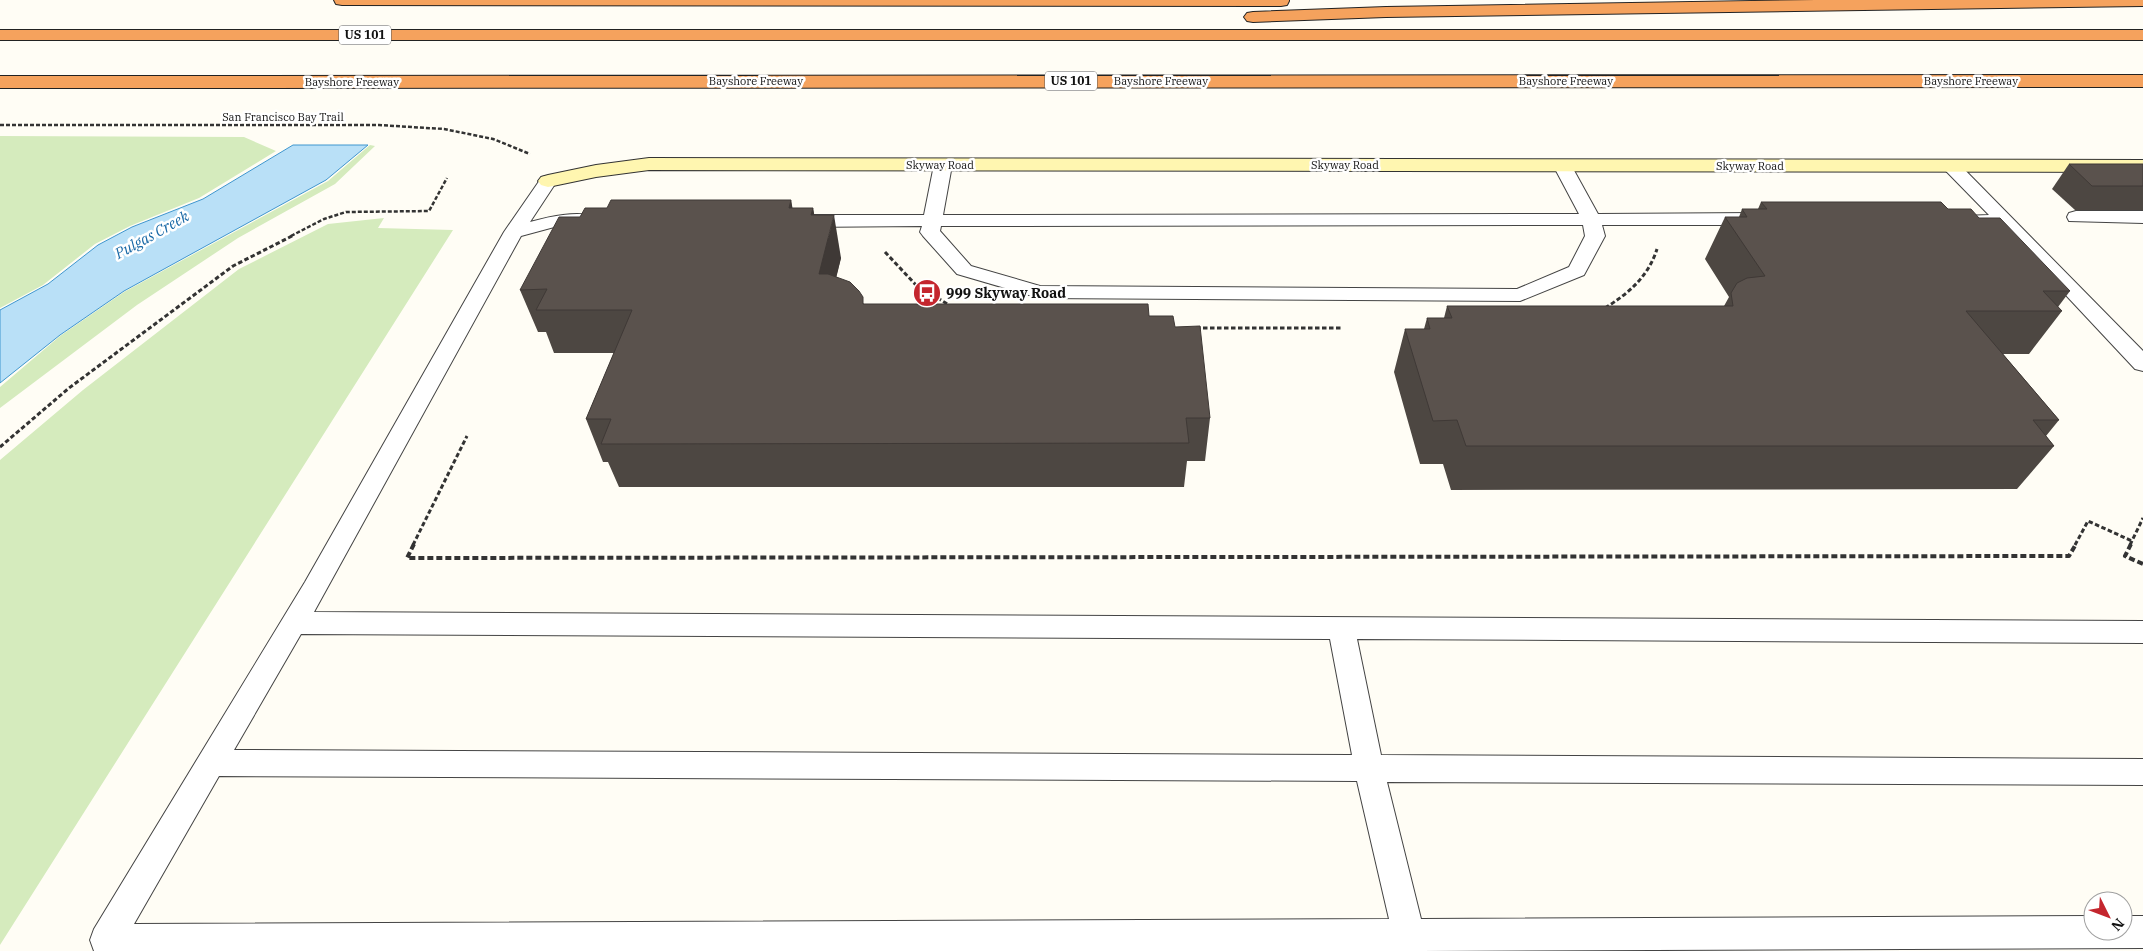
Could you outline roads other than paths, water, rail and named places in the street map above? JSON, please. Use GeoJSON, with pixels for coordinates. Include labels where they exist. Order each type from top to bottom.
{"type":"FeatureCollection","features":[{"type":"Feature","properties":{"kind":"highway"},"geometry":{"type":"LineString","coordinates":[[342,0],[1154,2],[1357,0]]}},
{"type":"Feature","properties":{"kind":"highway"},"geometry":{"type":"LineString","coordinates":[[1980,0],[2143,1]]}},
{"type":"Feature","properties":{"kind":"highway"},"geometry":{"type":"LineString","coordinates":[[1237,18],[1386,12],[2069,1]]}},
{"type":"Feature","properties":{"kind":"highway"},"geometry":{"type":"LineString","coordinates":[[730,35],[1207,18]]}},
{"type":"Feature","properties":{"kind":"highway","name":"US 101"},"geometry":{"type":"LineString","coordinates":[[0,35],[2143,35]]}},
{"type":"Feature","properties":{"kind":"highway","name":"Bayshore Freeway"},"geometry":{"type":"LineString","coordinates":[[0,82],[2143,81]]}},
{"type":"Feature","properties":{"kind":"street","name":"Skyway Road"},"geometry":{"type":"LineString","coordinates":[[548,181],[596,171],[650,164],[2143,166]]}},
{"type":"Feature","properties":{"kind":"lane"},"geometry":{"type":"LineString","coordinates":[[943,165],[930,232],[964,270],[1039,292],[1520,294],[1577,272],[1595,236],[1592,218],[1562,165]]}},
{"type":"Feature","properties":{"kind":"lane"},"geometry":{"type":"LineString","coordinates":[[1951,166],[2143,364]]}},
{"type":"Feature","properties":{"kind":"lane"},"geometry":{"type":"LineString","coordinates":[[548,181],[514,232],[294,623],[106,940],[2143,932]]}},
{"type":"Feature","properties":{"kind":"lane"},"geometry":{"type":"LineString","coordinates":[[2076,217],[2143,217]]}},
{"type":"Feature","properties":{"kind":"lane"},"geometry":{"type":"LineString","coordinates":[[772,221],[1776,219]]}},
{"type":"Feature","properties":{"kind":"lane"},"geometry":{"type":"LineString","coordinates":[[514,232],[557,220],[616,220]]}},
{"type":"Feature","properties":{"kind":"lane"},"geometry":{"type":"LineString","coordinates":[[1956,220],[2006,221]]}},
{"type":"Feature","properties":{"kind":"lane"},"geometry":{"type":"LineString","coordinates":[[294,623],[2143,632]]}},
{"type":"Feature","properties":{"kind":"lane"},"geometry":{"type":"LineString","coordinates":[[1341,628],[1369,768],[1409,935]]}},
{"type":"Feature","properties":{"kind":"lane"},"geometry":{"type":"LineString","coordinates":[[211,763],[2143,772]]}},
{"type":"Feature","properties":{"kind":"water","name":"Pulgas Creek"},"geometry":{"type":"Polygon","coordinates":[[[293,145],[368,145],[326,180],[124,291],[60,335],[0,383],[0,310],[48,284],[98,245],[132,227],[203,199],[293,145]]]}},
{"type":"Feature","properties":{"kind":"place","name":"999 Skyway Road"},"geometry":{"type":"Point","coordinates":[927,293]}}]}
